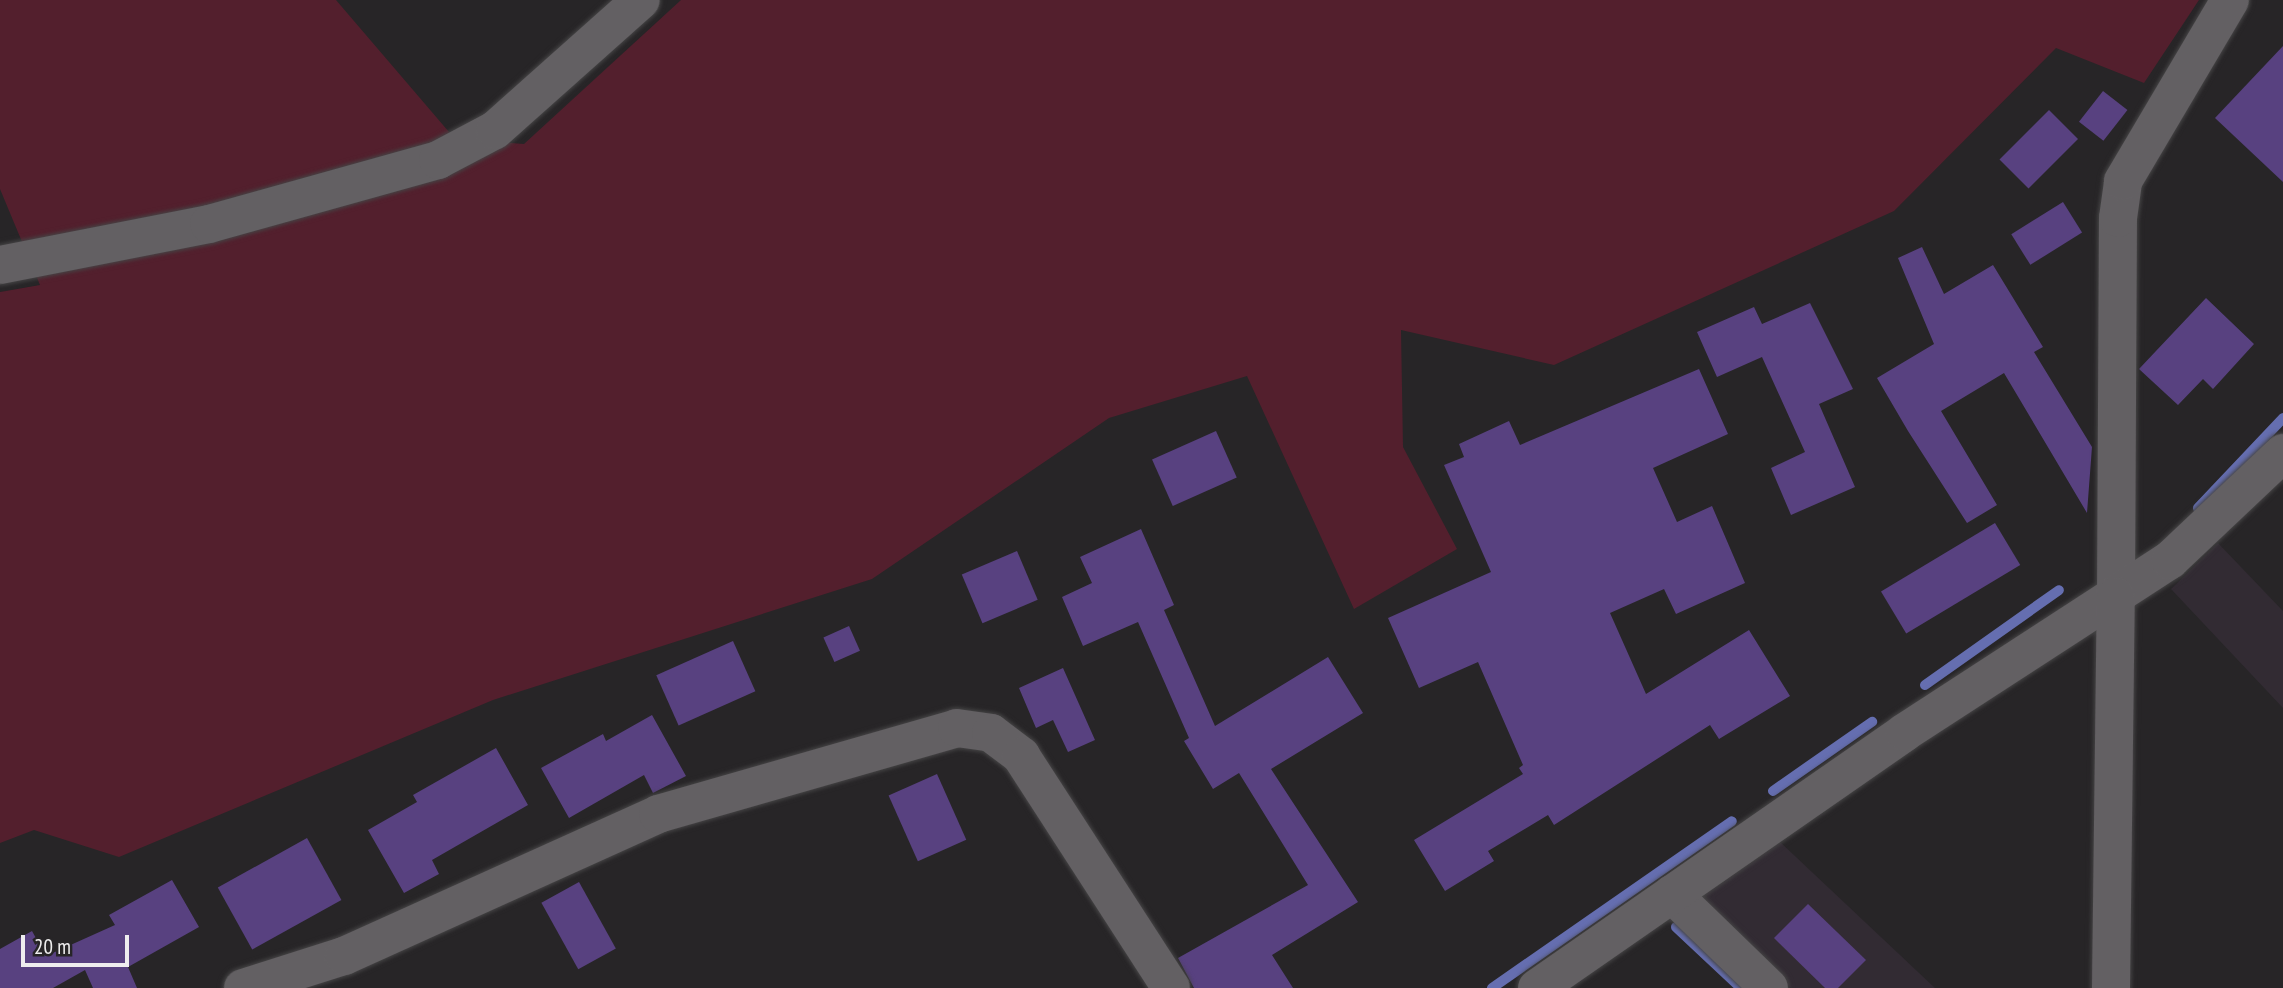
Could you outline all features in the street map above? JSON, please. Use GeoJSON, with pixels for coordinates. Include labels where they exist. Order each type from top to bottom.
{"type":"FeatureCollection","features":[{"type":"Feature","properties":{"kind":"street"},"geometry":{"type":"LineString","coordinates":[[0,265],[209,224],[438,160],[495,130],[641,0]]}},
{"type":"Feature","properties":{"kind":"street"},"geometry":{"type":"LineString","coordinates":[[2111,988],[2118,218],[2123,181],[2231,0]]}},
{"type":"Feature","properties":{"kind":"street"},"geometry":{"type":"LineString","coordinates":[[1537,988],[1905,732],[2170,560],[2283,453]]}},
{"type":"Feature","properties":{"kind":"street"},"geometry":{"type":"LineString","coordinates":[[243,988],[344,956],[658,814],[957,728],[991,733],[1021,756],[1171,988]]}},
{"type":"Feature","properties":{"kind":"street"},"geometry":{"type":"LineString","coordinates":[[1672,894],[1769,988]]}},
{"type":"Feature","properties":{"kind":"shaded area"},"geometry":{"type":"Polygon","coordinates":[[[0,0],[336,0],[455,139],[524,144],[681,0],[2199,0],[2144,83],[2056,48],[1894,211],[1554,365],[1401,330],[1403,447],[1457,549],[1354,609],[1247,376],[1109,418],[872,579],[493,700],[119,857],[34,830],[0,843],[0,292],[40,285],[0,189],[0,0]]]}},
{"type":"Feature","properties":{"kind":"shaded area"},"geometry":{"type":"Polygon","coordinates":[[[2218,543],[2283,611],[2283,708],[2171,589],[2218,543]]]}},
{"type":"Feature","properties":{"kind":"shaded area"},"geometry":{"type":"Polygon","coordinates":[[[1779,841],[1935,988],[1791,988],[1697,897],[1779,841]]]}},
{"type":"Feature","properties":{"kind":"building"},"geometry":{"type":"Polygon","coordinates":[[[2283,46],[2283,182],[2215,118],[2283,46]]]}},
{"type":"Feature","properties":{"kind":"building"},"geometry":{"type":"Polygon","coordinates":[[[2103,91],[2127,110],[2103,141],[2079,122],[2103,91]]]}},
{"type":"Feature","properties":{"kind":"building"},"geometry":{"type":"Polygon","coordinates":[[[2049,110],[2078,139],[2028,188],[2000,159],[2049,110]]]}},
{"type":"Feature","properties":{"kind":"building"},"geometry":{"type":"Polygon","coordinates":[[[2063,202],[2082,233],[2030,265],[2011,234],[2063,202]]]}},
{"type":"Feature","properties":{"kind":"building"},"geometry":{"type":"Polygon","coordinates":[[[1922,247],[1944,294],[1993,265],[2043,347],[2034,352],[2092,447],[2087,513],[2004,373],[1941,411],[1997,505],[1967,523],[1908,431],[1877,378],[1934,344],[1898,258],[1922,247]]]}},
{"type":"Feature","properties":{"kind":"building"},"geometry":{"type":"Polygon","coordinates":[[[2206,298],[2254,344],[2213,389],[2203,379],[2178,405],[2139,369],[2206,298]]]}},
{"type":"Feature","properties":{"kind":"building"},"geometry":{"type":"Polygon","coordinates":[[[1810,303],[1853,389],[1819,404],[1855,487],[1791,515],[1771,468],[1805,452],[1762,357],[1717,377],[1697,332],[1754,307],[1762,324],[1810,303]]]}},
{"type":"Feature","properties":{"kind":"building"},"geometry":{"type":"Polygon","coordinates":[[[1699,369],[1728,434],[1653,468],[1677,522],[1712,506],[1745,583],[1676,614],[1664,589],[1610,613],[1646,694],[1749,630],[1790,696],[1719,739],[1710,725],[1554,825],[1548,815],[1488,851],[1494,861],[1445,891],[1414,840],[1523,774],[1519,768],[1523,765],[1478,662],[1419,688],[1388,618],[1491,572],[1444,465],[1464,457],[1459,444],[1509,421],[1520,445],[1699,369]]]}},
{"type":"Feature","properties":{"kind":"building"},"geometry":{"type":"Polygon","coordinates":[[[1216,431],[1237,478],[1173,506],[1152,459],[1216,431]]]}},
{"type":"Feature","properties":{"kind":"building"},"geometry":{"type":"Polygon","coordinates":[[[1995,523],[2020,565],[1906,634],[1881,592],[1995,523]]]}},
{"type":"Feature","properties":{"kind":"building"},"geometry":{"type":"Polygon","coordinates":[[[1141,529],[1174,605],[1164,610],[1215,726],[1328,657],[1363,713],[1271,769],[1358,902],[1272,955],[1293,988],[1194,988],[1178,958],[1308,885],[1239,773],[1213,789],[1184,741],[1189,738],[1138,622],[1083,646],[1062,597],[1092,583],[1080,557],[1141,529]]]}},
{"type":"Feature","properties":{"kind":"building"},"geometry":{"type":"Polygon","coordinates":[[[1017,551],[1038,600],[982,623],[962,574],[1017,551]]]}},
{"type":"Feature","properties":{"kind":"building"},"geometry":{"type":"Polygon","coordinates":[[[849,626],[860,651],[834,662],[823,637],[849,626]]]}},
{"type":"Feature","properties":{"kind":"building"},"geometry":{"type":"Polygon","coordinates":[[[733,641],[755,691],[679,725],[656,675],[733,641]]]}},
{"type":"Feature","properties":{"kind":"building"},"geometry":{"type":"Polygon","coordinates":[[[1063,668],[1095,740],[1068,752],[1053,720],[1036,728],[1019,688],[1063,668]]]}},
{"type":"Feature","properties":{"kind":"building"},"geometry":{"type":"Polygon","coordinates":[[[652,715],[686,776],[653,793],[644,775],[569,818],[541,768],[603,734],[606,741],[652,715]]]}},
{"type":"Feature","properties":{"kind":"building"},"geometry":{"type":"Polygon","coordinates":[[[496,748],[528,805],[432,860],[439,874],[404,893],[368,830],[417,802],[413,795],[496,748]]]}},
{"type":"Feature","properties":{"kind":"building"},"geometry":{"type":"Polygon","coordinates":[[[937,774],[966,840],[918,861],[889,796],[937,774]]]}},
{"type":"Feature","properties":{"kind":"building"},"geometry":{"type":"Polygon","coordinates":[[[307,838],[341,900],[252,950],[218,887],[307,838]]]}},
{"type":"Feature","properties":{"kind":"building"},"geometry":{"type":"Polygon","coordinates":[[[172,880],[199,927],[128,967],[137,988],[93,988],[85,970],[53,988],[0,988],[0,949],[32,931],[46,956],[115,925],[109,915],[172,880]]]}},
{"type":"Feature","properties":{"kind":"building"},"geometry":{"type":"Polygon","coordinates":[[[579,882],[616,948],[578,969],[541,903],[579,882]]]}},
{"type":"Feature","properties":{"kind":"building"},"geometry":{"type":"Polygon","coordinates":[[[1808,904],[1866,960],[1838,988],[1825,988],[1774,938],[1808,904]]]}},
{"type":"Feature","properties":{"kind":"waterway"},"geometry":{"type":"LineString","coordinates":[[2198,508],[2283,418]]}},
{"type":"Feature","properties":{"kind":"waterway"},"geometry":{"type":"LineString","coordinates":[[1925,685],[2059,590]]}},
{"type":"Feature","properties":{"kind":"waterway"},"geometry":{"type":"LineString","coordinates":[[1773,791],[1872,722]]}},
{"type":"Feature","properties":{"kind":"waterway"},"geometry":{"type":"LineString","coordinates":[[1492,988],[1732,821]]}},
{"type":"Feature","properties":{"kind":"waterway"},"geometry":{"type":"LineString","coordinates":[[1676,927],[1741,988]]}}]}
